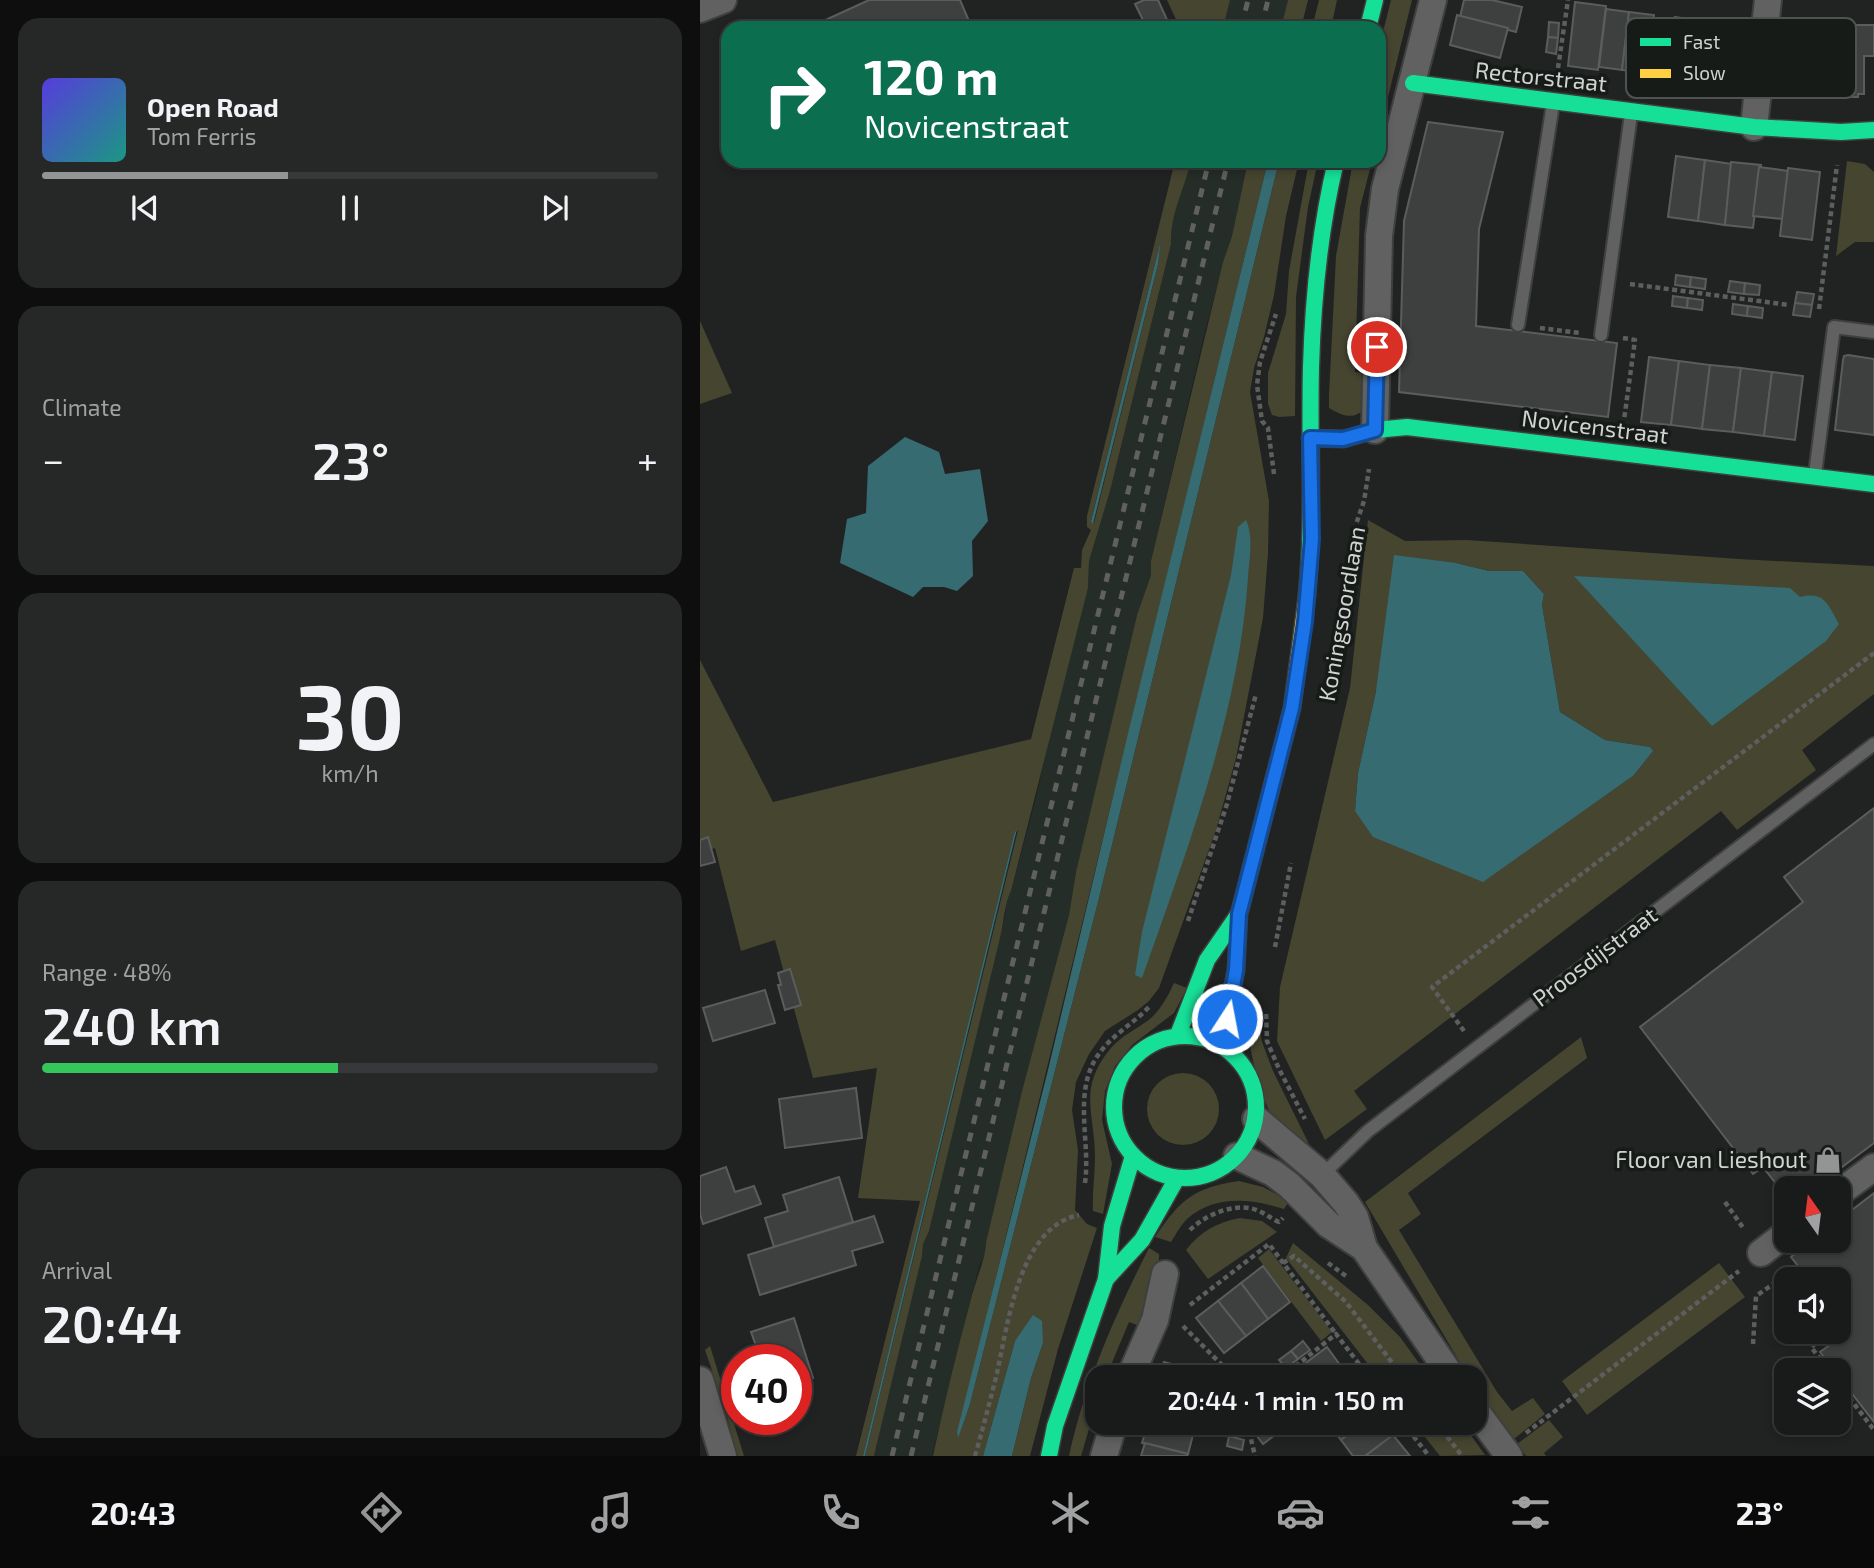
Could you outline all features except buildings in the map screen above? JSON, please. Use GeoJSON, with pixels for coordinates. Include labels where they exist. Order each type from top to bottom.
{"type":"FeatureCollection","features":[{"type":"Feature","properties":{"kind":"street"},"geometry":{"type":"LineString","coordinates":[[700,9],[723,0]]}},
{"type":"Feature","properties":{"kind":"street"},"geometry":{"type":"LineString","coordinates":[[1370,21],[1375,0]]}},
{"type":"Feature","properties":{"kind":"street"},"geometry":{"type":"LineString","coordinates":[[1375,430],[1379,236],[1385,189],[1433,0]]}},
{"type":"Feature","properties":{"kind":"street"},"geometry":{"type":"LineString","coordinates":[[1766,18],[1768,0]]}},
{"type":"Feature","properties":{"kind":"street","name":"Rectorstraat"},"geometry":{"type":"LineString","coordinates":[[1413,83],[1754,127],[1841,132],[1874,130]]}},
{"type":"Feature","properties":{"kind":"street"},"geometry":{"type":"LineString","coordinates":[[1754,127],[1757,98]]}},
{"type":"Feature","properties":{"kind":"street","name":"Koningsoordlaan"},"geometry":{"type":"LineString","coordinates":[[1221,1045],[1236,970],[1239,914],[1292,708],[1303,635],[1312,539],[1310,438],[1315,285],[1324,211],[1334,168]]}},
{"type":"Feature","properties":{"kind":"street","name":"Novicenstraat"},"geometry":{"type":"LineString","coordinates":[[1310,438],[1343,439],[1375,430],[1407,427],[1874,484]]}},
{"type":"Feature","properties":{"kind":"street","name":"Koningsoordlaan"},"geometry":{"type":"LineString","coordinates":[[1178,1035],[1207,960],[1239,914]]}},
{"type":"Feature","properties":{"kind":"street"},"geometry":{"type":"LineString","coordinates":[[1178,1035],[1200,1036],[1221,1045],[1243,1064],[1255,1090],[1256,1119],[1249,1139],[1237,1156],[1224,1167],[1209,1174],[1177,1178],[1153,1171],[1133,1156],[1118,1133],[1113,1107],[1118,1081],[1131,1058],[1152,1042],[1178,1035]]}},
{"type":"Feature","properties":{"kind":"street"},"geometry":{"type":"LineString","coordinates":[[1256,1119],[1322,1175],[1355,1217],[1364,1248],[1444,1365]]}},
{"type":"Feature","properties":{"kind":"street"},"geometry":{"type":"LineString","coordinates":[[1049,1456],[1055,1426],[1106,1279],[1112,1226],[1133,1156]]}},
{"type":"Feature","properties":{"kind":"street"},"geometry":{"type":"LineString","coordinates":[[1237,1156],[1273,1173],[1329,1225],[1364,1248]]}},
{"type":"Feature","properties":{"kind":"street"},"geometry":{"type":"LineString","coordinates":[[1852,1183],[1874,1167]]}},
{"type":"Feature","properties":{"kind":"street"},"geometry":{"type":"LineString","coordinates":[[1106,1279],[1142,1240],[1177,1178]]}},
{"type":"Feature","properties":{"kind":"street"},"geometry":{"type":"LineString","coordinates":[[1761,1253],[1774,1243]]}},
{"type":"Feature","properties":{"kind":"street"},"geometry":{"type":"LineString","coordinates":[[1137,1365],[1164,1318],[1165,1274]]}},
{"type":"Feature","properties":{"kind":"street"},"geometry":{"type":"LineString","coordinates":[[700,1380],[723,1456]]}},
{"type":"Feature","properties":{"kind":"street"},"geometry":{"type":"LineString","coordinates":[[1487,1427],[1506,1453]]}},
{"type":"Feature","properties":{"kind":"street"},"geometry":{"type":"LineString","coordinates":[[1104,1456],[1110,1435]]}},
{"type":"Feature","properties":{"kind":"lane"},"geometry":{"type":"LineString","coordinates":[[1518,325],[1554,101]]}},
{"type":"Feature","properties":{"kind":"lane"},"geometry":{"type":"LineString","coordinates":[[1601,335],[1631,110]]}},
{"type":"Feature","properties":{"kind":"lane"},"geometry":{"type":"LineString","coordinates":[[1815,477],[1834,327],[1874,332]]}},
{"type":"Feature","properties":{"kind":"lane","name":"Proosdijstraat"},"geometry":{"type":"LineString","coordinates":[[1322,1175],[1368,1131],[1874,744]]}},
{"type":"Feature","properties":{"kind":"path"},"geometry":{"type":"LineString","coordinates":[[1554,101],[1567,0]]}},
{"type":"Feature","properties":{"kind":"path"},"geometry":{"type":"LineString","coordinates":[[1834,327],[1817,321],[1841,132]]}},
{"type":"Feature","properties":{"kind":"path"},"geometry":{"type":"LineString","coordinates":[[1608,281],[1789,305]]}},
{"type":"Feature","properties":{"kind":"path"},"geometry":{"type":"LineString","coordinates":[[1276,482],[1268,428],[1262,421],[1257,385],[1260,362],[1278,305]]}},
{"type":"Feature","properties":{"kind":"path"},"geometry":{"type":"LineString","coordinates":[[1518,325],[1635,340],[1620,454]]}},
{"type":"Feature","properties":{"kind":"path","name":"Koningsoordlaan"},"geometry":{"type":"LineString","coordinates":[[1348,565],[1351,539],[1364,501],[1375,430]]}},
{"type":"Feature","properties":{"kind":"path"},"geometry":{"type":"LineString","coordinates":[[1476,1047],[1432,988],[1874,653]]}},
{"type":"Feature","properties":{"kind":"path"},"geometry":{"type":"LineString","coordinates":[[1188,922],[1227,804],[1258,685]]}},
{"type":"Feature","properties":{"kind":"path"},"geometry":{"type":"LineString","coordinates":[[1275,949],[1293,855]]}},
{"type":"Feature","properties":{"kind":"path"},"geometry":{"type":"LineString","coordinates":[[1265,1002],[1267,1041],[1309,1127]]}},
{"type":"Feature","properties":{"kind":"path"},"geometry":{"type":"LineString","coordinates":[[1085,1189],[1087,1169],[1083,1108],[1086,1082],[1099,1053],[1122,1029],[1152,1005]]}},
{"type":"Feature","properties":{"kind":"path"},"geometry":{"type":"LineString","coordinates":[[1187,1233],[1211,1215],[1238,1208],[1258,1210],[1279,1222],[1302,1199]]}},
{"type":"Feature","properties":{"kind":"path"},"geometry":{"type":"LineString","coordinates":[[975,1456],[1017,1284],[1036,1248],[1048,1230],[1069,1217],[1090,1213],[1112,1226]]}},
{"type":"Feature","properties":{"kind":"path"},"geometry":{"type":"LineString","coordinates":[[1220,1365],[1164,1318],[1269,1244],[1360,1365]]}},
{"type":"Feature","properties":{"kind":"path"},"geometry":{"type":"LineString","coordinates":[[1506,1453],[1761,1253]]}},
{"type":"Feature","properties":{"kind":"path"},"geometry":{"type":"LineString","coordinates":[[1283,1263],[1294,1256],[1346,1302],[1394,1365]]}},
{"type":"Feature","properties":{"kind":"path"},"geometry":{"type":"LineString","coordinates":[[1753,1344],[1756,1297],[1774,1283]]}},
{"type":"Feature","properties":{"kind":"path"},"geometry":{"type":"LineString","coordinates":[[1297,1365],[1336,1334]]}},
{"type":"Feature","properties":{"kind":"path"},"geometry":{"type":"LineString","coordinates":[[1815,1344],[1811,1347],[1820,1358]]}},
{"type":"Feature","properties":{"kind":"path"},"geometry":{"type":"LineString","coordinates":[[1851,1400],[1874,1430]]}},
{"type":"Feature","properties":{"kind":"path"},"geometry":{"type":"LineString","coordinates":[[1250,1435],[1255,1456]]}},
{"type":"Feature","properties":{"kind":"path"},"geometry":{"type":"LineString","coordinates":[[1412,1435],[1429,1456]]}},
{"type":"Feature","properties":{"kind":"path"},"geometry":{"type":"LineString","coordinates":[[1446,1435],[1462,1456]]}},
{"type":"Feature","properties":{"kind":"shaded area"},"geometry":{"type":"Polygon","coordinates":[[[1230,0],[1288,0],[1283,21],[1225,21],[1230,0]]]}},
{"type":"Feature","properties":{"kind":"shaded area"},"geometry":{"type":"Polygon","coordinates":[[[1189,168],[1247,168],[1151,561],[1151,575],[1137,615],[1076,872],[1069,915],[1022,1091],[986,1242],[986,1252],[979,1266],[932,1456],[874,1456],[923,1244],[929,1231],[1000,938],[1005,904],[1035,802],[1062,683],[1088,588],[1089,561],[1110,491],[1171,244],[1170,225],[1189,168]]]}},
{"type":"Feature","properties":{"kind":"green space"},"geometry":{"type":"Polygon","coordinates":[[[1167,0],[1230,0],[1225,21],[1177,21],[1167,0]]]}},
{"type":"Feature","properties":{"kind":"green space"},"geometry":{"type":"Polygon","coordinates":[[[1288,0],[1308,0],[1303,21],[1283,21],[1288,0]]]}},
{"type":"Feature","properties":{"kind":"green space"},"geometry":{"type":"Polygon","coordinates":[[[1319,0],[1337,0],[1332,21],[1314,21],[1319,0]]]}},
{"type":"Feature","properties":{"kind":"green space"},"geometry":{"type":"Polygon","coordinates":[[[1391,0],[1412,0],[1386,105],[1386,21],[1391,0]]]}},
{"type":"Feature","properties":{"kind":"green space"},"geometry":{"type":"Polygon","coordinates":[[[1847,161],[1865,164],[1874,172],[1874,242],[1855,242],[1836,256],[1847,161]]]}},
{"type":"Feature","properties":{"kind":"green space"},"geometry":{"type":"Polygon","coordinates":[[[1173,168],[1189,168],[1175,212],[1171,244],[1110,491],[1089,561],[1088,588],[1007,902],[874,1456],[865,1456],[1018,830],[1014,834],[863,1456],[856,1456],[920,1201],[858,1198],[877,1068],[813,1078],[775,940],[741,951],[715,848],[700,853],[700,660],[773,802],[1031,739],[1074,568],[1081,568],[1082,550],[1091,530],[1087,527],[1087,516],[1173,168]],[[1161,240],[1091,520],[1094,523],[1158,264],[1161,240]]]}},
{"type":"Feature","properties":{"kind":"green space"},"geometry":{"type":"Polygon","coordinates":[[[1247,168],[1266,168],[957,1437],[970,1404],[1099,898],[1277,168],[1297,168],[1286,216],[1274,295],[1250,392],[1269,501],[1268,554],[1263,618],[1236,758],[1216,830],[1159,988],[1138,1010],[1105,1031],[1089,1054],[1076,1082],[1072,1110],[1078,1150],[1075,1210],[1087,1224],[1097,1228],[1058,1349],[1030,1456],[1012,1456],[1031,1378],[1043,1343],[1015,1341],[983,1456],[933,1456],[1022,1091],[1069,915],[1076,872],[1137,615],[1151,575],[1151,561],[1223,262],[1232,236],[1247,168]]]}},
{"type":"Feature","properties":{"kind":"green space"},"geometry":{"type":"Polygon","coordinates":[[[1308,168],[1316,168],[1308,207],[1296,297],[1295,416],[1279,417],[1272,415],[1268,404],[1268,373],[1286,314],[1289,271],[1308,168]]]}},
{"type":"Feature","properties":{"kind":"green space"},"geometry":{"type":"Polygon","coordinates":[[[1352,168],[1370,168],[1360,208],[1355,372],[1363,373],[1364,409],[1351,416],[1342,415],[1329,408],[1336,256],[1352,168]]]}},
{"type":"Feature","properties":{"kind":"green space"},"geometry":{"type":"Polygon","coordinates":[[[700,321],[732,393],[700,404],[700,321]]]}},
{"type":"Feature","properties":{"kind":"green space"},"geometry":{"type":"Polygon","coordinates":[[[1368,520],[1405,541],[1467,540],[1874,566],[1874,694],[1802,750],[1816,770],[1737,830],[1721,811],[1354,1091],[1367,1109],[1325,1140],[1277,1041],[1280,987],[1350,688],[1368,520]],[[1456,563],[1376,691],[1358,773],[1355,811],[1634,775],[1652,752],[1650,747],[1605,740],[1560,712],[1542,605],[1544,594],[1523,571],[1489,571],[1456,563]]]}},
{"type":"Feature","properties":{"kind":"green space"},"geometry":{"type":"Polygon","coordinates":[[[1174,983],[1187,988],[1174,1013],[1132,1045],[1115,1066],[1105,1091],[1102,1120],[1112,1164],[1103,1214],[1093,1211],[1095,1157],[1090,1101],[1094,1076],[1115,1043],[1158,1011],[1174,983]]]}},
{"type":"Feature","properties":{"kind":"green space"},"geometry":{"type":"Polygon","coordinates":[[[1246,1004],[1256,1007],[1262,1042],[1273,1071],[1309,1144],[1283,1131],[1266,1104],[1251,1051],[1246,1004]]]}},
{"type":"Feature","properties":{"kind":"green space"},"geometry":{"type":"Polygon","coordinates":[[[1581,1037],[1587,1058],[1408,1193],[1421,1214],[1399,1230],[1481,1365],[1461,1365],[1365,1202],[1581,1037]]]}},
{"type":"Feature","properties":{"kind":"green space"},"geometry":{"type":"Polygon","coordinates":[[[1183,1073],[1203,1079],[1213,1089],[1219,1109],[1213,1129],[1203,1139],[1183,1145],[1163,1139],[1153,1129],[1147,1109],[1153,1089],[1163,1079],[1183,1073]]]}},
{"type":"Feature","properties":{"kind":"green space"},"geometry":{"type":"Polygon","coordinates":[[[1239,1181],[1263,1187],[1289,1201],[1284,1209],[1246,1201],[1210,1205],[1187,1219],[1171,1242],[1155,1237],[1189,1197],[1210,1187],[1239,1181]]]}},
{"type":"Feature","properties":{"kind":"green space"},"geometry":{"type":"Polygon","coordinates":[[[1240,1218],[1262,1221],[1277,1232],[1208,1279],[1186,1250],[1210,1229],[1240,1218]]]}},
{"type":"Feature","properties":{"kind":"green space"},"geometry":{"type":"Polygon","coordinates":[[[1293,1243],[1368,1305],[1400,1337],[1420,1365],[1369,1365],[1286,1258],[1293,1243]]]}},
{"type":"Feature","properties":{"kind":"green space"},"geometry":{"type":"Polygon","coordinates":[[[1149,1248],[1159,1254],[1140,1326],[1129,1322],[1111,1365],[1097,1365],[1102,1350],[1149,1248]]]}},
{"type":"Feature","properties":{"kind":"green space"},"geometry":{"type":"Polygon","coordinates":[[[1269,1249],[1332,1332],[1321,1341],[1258,1258],[1269,1249]]]}},
{"type":"Feature","properties":{"kind":"green space"},"geometry":{"type":"Polygon","coordinates":[[[1719,1263],[1745,1297],[1587,1415],[1562,1381],[1719,1263]]]}},
{"type":"Feature","properties":{"kind":"green space"},"geometry":{"type":"Polygon","coordinates":[[[710,1346],[721,1382],[721,1396],[705,1350],[710,1346]]]}},
{"type":"Feature","properties":{"kind":"green space"},"geometry":{"type":"Polygon","coordinates":[[[1487,1375],[1512,1411],[1533,1398],[1545,1414],[1514,1439],[1487,1402],[1487,1375]]]}},
{"type":"Feature","properties":{"kind":"green space"},"geometry":{"type":"Polygon","coordinates":[[[1085,1397],[1085,1435],[1087,1435],[1081,1456],[1069,1456],[1076,1429],[1085,1397]]]}},
{"type":"Feature","properties":{"kind":"green space"},"geometry":{"type":"Polygon","coordinates":[[[1549,1420],[1563,1437],[1544,1453],[1546,1456],[1526,1456],[1517,1444],[1549,1420]]]}},
{"type":"Feature","properties":{"kind":"green space"},"geometry":{"type":"Polygon","coordinates":[[[732,1435],[738,1435],[744,1456],[737,1456],[732,1435]]]}},
{"type":"Feature","properties":{"kind":"green space"},"geometry":{"type":"Polygon","coordinates":[[[1423,1435],[1471,1435],[1485,1455],[1440,1456],[1423,1435]]]}},
{"type":"Feature","properties":{"kind":"water"},"geometry":{"type":"Polygon","coordinates":[[[1266,168],[1277,168],[1099,898],[970,1404],[958,1438],[957,1432],[1048,1070],[1266,168]]]}},
{"type":"Feature","properties":{"kind":"water"},"geometry":{"type":"Polygon","coordinates":[[[1161,240],[1158,264],[1093,524],[1091,521],[1161,240]]]}},
{"type":"Feature","properties":{"kind":"water"},"geometry":{"type":"Polygon","coordinates":[[[905,437],[939,452],[945,474],[980,469],[988,521],[972,541],[973,576],[957,591],[944,587],[923,587],[913,597],[840,563],[847,519],[866,513],[868,466],[905,437]]]}},
{"type":"Feature","properties":{"kind":"water"},"geometry":{"type":"Polygon","coordinates":[[[1246,520],[1250,534],[1250,556],[1243,629],[1234,680],[1193,831],[1142,978],[1135,975],[1142,932],[1231,575],[1238,527],[1246,520]]]}},
{"type":"Feature","properties":{"kind":"water"},"geometry":{"type":"Polygon","coordinates":[[[1394,555],[1456,563],[1489,571],[1523,571],[1544,594],[1542,605],[1560,712],[1605,740],[1650,747],[1653,751],[1634,775],[1483,882],[1373,837],[1355,811],[1358,773],[1376,691],[1394,555]]]}},
{"type":"Feature","properties":{"kind":"water"},"geometry":{"type":"Polygon","coordinates":[[[1574,576],[1790,588],[1800,597],[1815,596],[1825,601],[1839,624],[1826,641],[1712,726],[1574,576]]]}},
{"type":"Feature","properties":{"kind":"water"},"geometry":{"type":"Polygon","coordinates":[[[1017,829],[865,1456],[863,1456],[1014,834],[1017,829]]]}},
{"type":"Feature","properties":{"kind":"water"},"geometry":{"type":"Polygon","coordinates":[[[1033,1315],[1042,1321],[1043,1343],[1031,1378],[1012,1456],[983,1456],[1015,1341],[1033,1315]]]}},
{"type":"Feature","properties":{"kind":"railway"},"geometry":{"type":"LineString","coordinates":[[1243,21],[1248,0]]}},
{"type":"Feature","properties":{"kind":"railway"},"geometry":{"type":"LineString","coordinates":[[1263,21],[1268,0]]}},
{"type":"Feature","properties":{"kind":"railway"},"geometry":{"type":"LineString","coordinates":[[892,1456],[1207,168]]}},
{"type":"Feature","properties":{"kind":"railway"},"geometry":{"type":"LineString","coordinates":[[911,1456],[1226,168]]}},
{"type":"Feature","properties":{"kind":"traffic: fast"},"geometry":{"type":"LineString","coordinates":[[1370,21],[1375,0]]}},
{"type":"Feature","properties":{"kind":"traffic: fast"},"geometry":{"type":"LineString","coordinates":[[1413,83],[1754,127],[1841,132],[1874,130]]}},
{"type":"Feature","properties":{"kind":"traffic: fast"},"geometry":{"type":"LineString","coordinates":[[1307,595],[1314,315],[1318,263],[1334,168]]}},
{"type":"Feature","properties":{"kind":"traffic: fast"},"geometry":{"type":"LineString","coordinates":[[1310,438],[1344,439],[1375,430],[1407,427],[1874,484]]}},
{"type":"Feature","properties":{"kind":"traffic: fast"},"geometry":{"type":"LineString","coordinates":[[1178,1035],[1207,960],[1238,915]]}},
{"type":"Feature","properties":{"kind":"traffic: fast"},"geometry":{"type":"LineString","coordinates":[[1185,1036],[1212,1041],[1235,1057],[1251,1080],[1256,1107],[1251,1134],[1235,1157],[1212,1173],[1185,1178],[1158,1173],[1135,1157],[1119,1134],[1114,1107],[1119,1080],[1135,1057],[1158,1041],[1185,1036]]}},
{"type":"Feature","properties":{"kind":"traffic: fast"},"geometry":{"type":"LineString","coordinates":[[1049,1456],[1055,1426],[1106,1279],[1112,1226],[1133,1156]]}},
{"type":"Feature","properties":{"kind":"traffic: fast"},"geometry":{"type":"LineString","coordinates":[[1106,1279],[1142,1240],[1177,1178]]}},
{"type":"Feature","properties":{"kind":"traffic: slow"},"geometry":{"type":"LineString","coordinates":[[1221,1045],[1236,970],[1239,914],[1292,708],[1307,595]]}},
{"type":"Feature","properties":{"kind":"place","name":"Floor van Lieshout"},"geometry":{"type":"Point","coordinates":[1828,1160]}},
{"type":"Feature","properties":{"kind":"route"},"geometry":{"type":"LineString","coordinates":[[1227,1019],[1236,970],[1239,914],[1292,708],[1305,622],[1312,539],[1310,438],[1343,439],[1375,430],[1377,347]]}}]}
